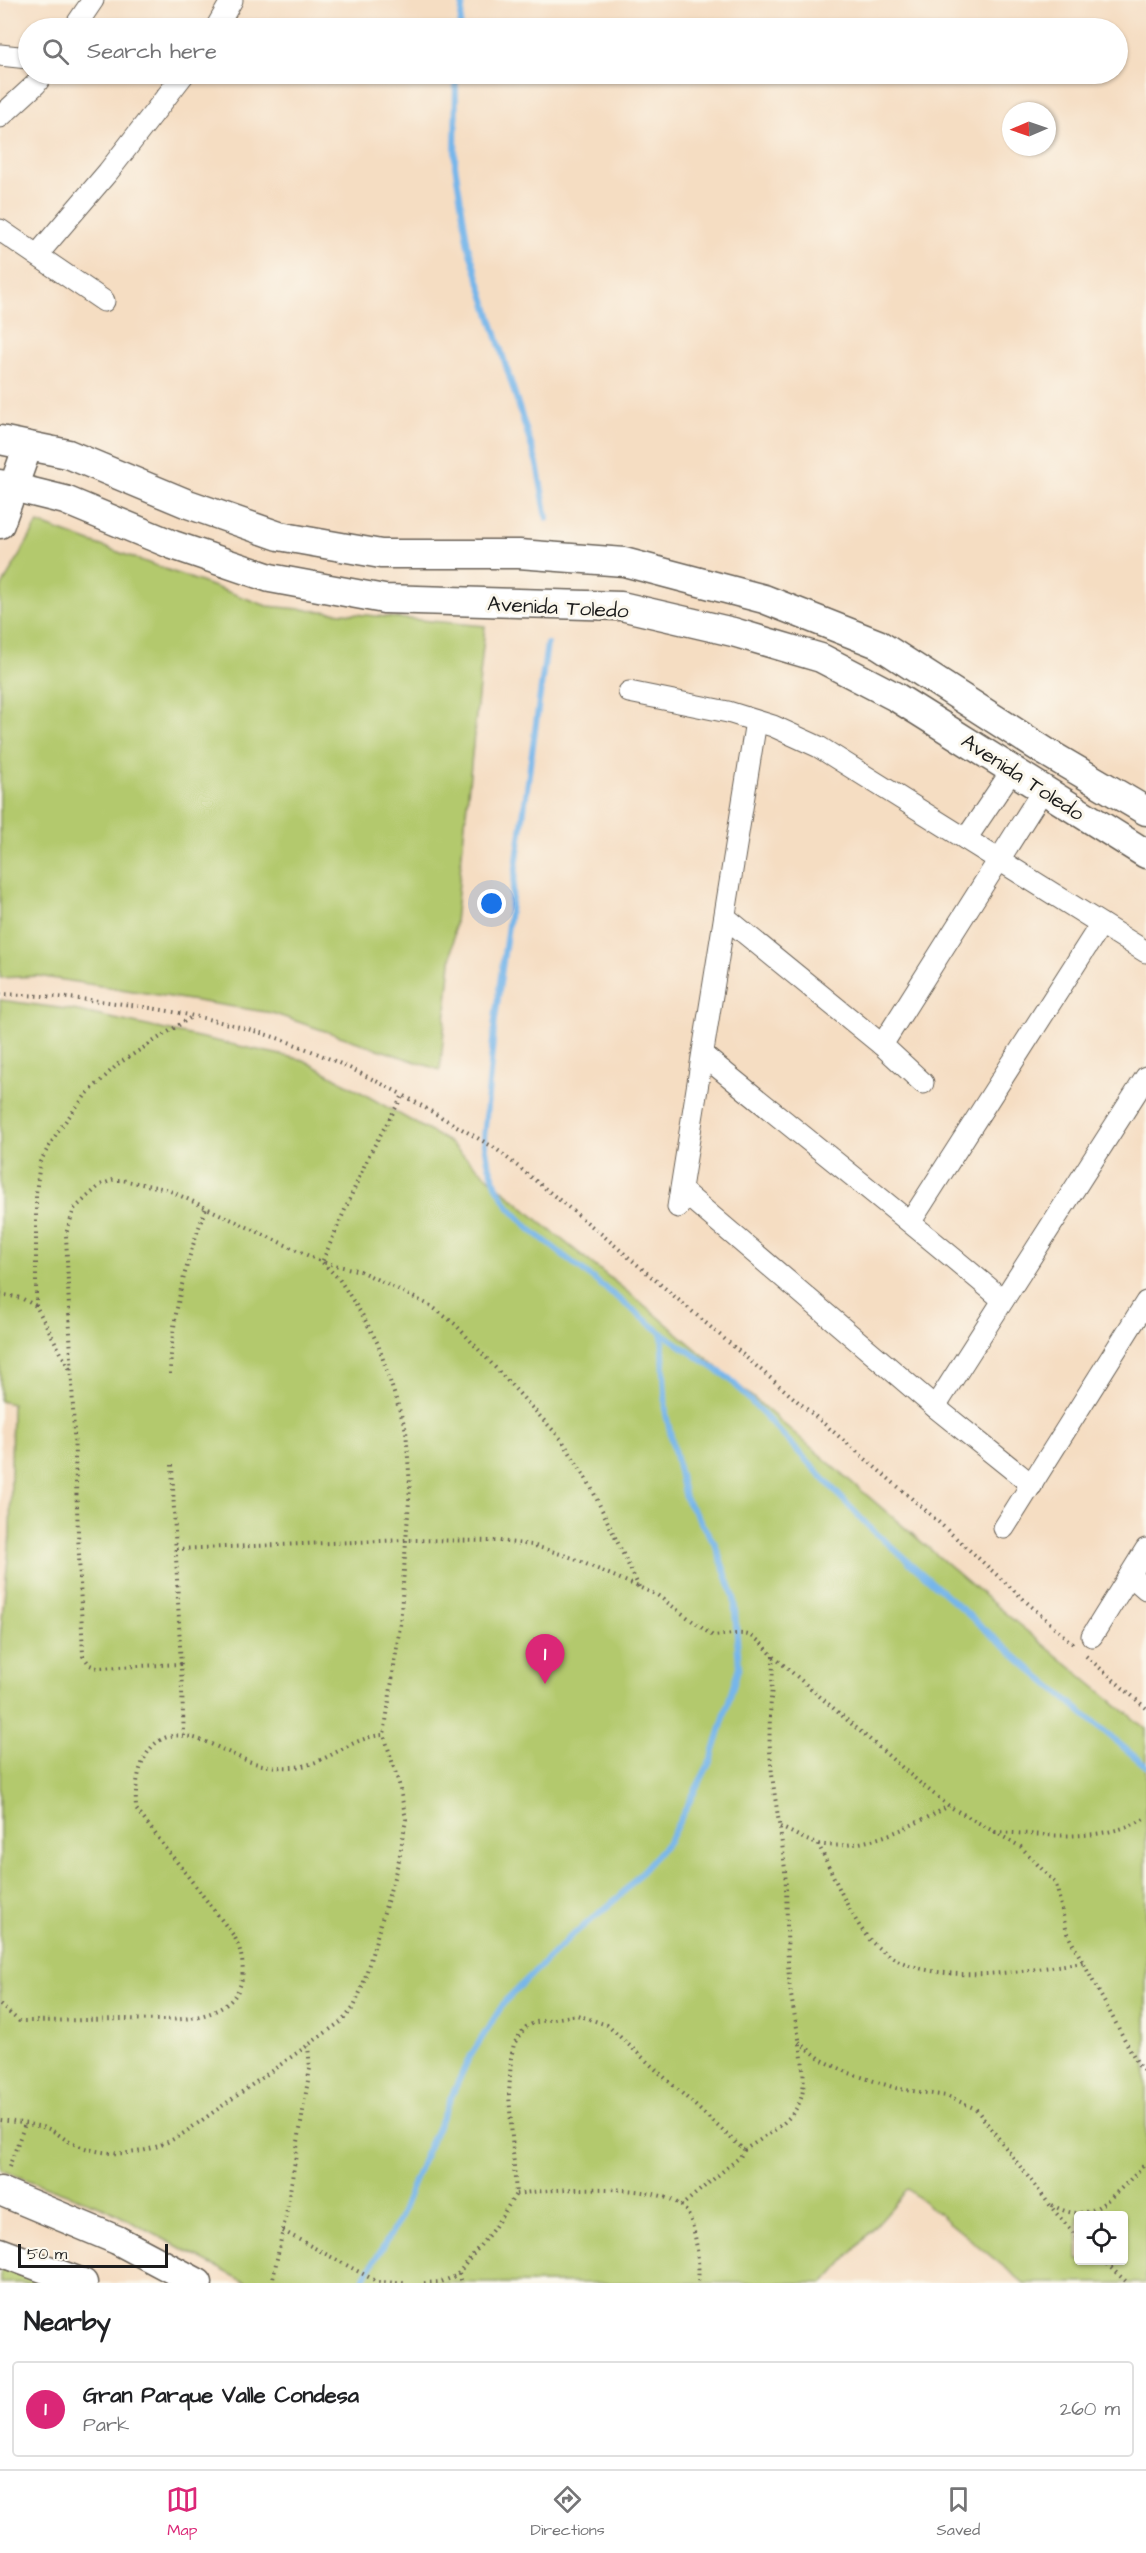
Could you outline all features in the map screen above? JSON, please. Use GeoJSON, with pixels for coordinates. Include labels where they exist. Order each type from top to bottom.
{"type":"FeatureCollection","features":[{"type":"Feature","properties":{"kind":"street"},"geometry":{"type":"LineString","coordinates":[[81,18],[93,0]]}},
{"type":"Feature","properties":{"kind":"street"},"geometry":{"type":"LineString","coordinates":[[222,18],[232,0]]}},
{"type":"Feature","properties":{"kind":"street"},"geometry":{"type":"LineString","coordinates":[[0,55],[18,57]]}},
{"type":"Feature","properties":{"kind":"street"},"geometry":{"type":"LineString","coordinates":[[0,117],[36,84]]}},
{"type":"Feature","properties":{"kind":"street"},"geometry":{"type":"LineString","coordinates":[[37,255],[108,172],[176,84]]}},
{"type":"Feature","properties":{"kind":"street"},"geometry":{"type":"LineString","coordinates":[[0,230],[104,301]]}},
{"type":"Feature","properties":{"kind":"street","name":"Avenida Toledo"},"geometry":{"type":"LineString","coordinates":[[0,440],[68,454],[188,504],[279,536],[381,554],[519,554],[624,562],[764,599],[878,644],[1046,752],[1146,811]]}},
{"type":"Feature","properties":{"kind":"street"},"geometry":{"type":"LineString","coordinates":[[0,524],[7,485],[28,446]]}},
{"type":"Feature","properties":{"kind":"street","name":"Avenida Toledo"},"geometry":{"type":"LineString","coordinates":[[7,485],[65,500],[173,545],[270,579],[384,599],[621,606],[733,632],[821,658],[896,696],[1146,854]]}},
{"type":"Feature","properties":{"kind":"street"},"geometry":{"type":"LineString","coordinates":[[628,692],[728,712],[819,747],[1146,952]]}},
{"type":"Feature","properties":{"kind":"street"},"geometry":{"type":"LineString","coordinates":[[756,721],[680,1198],[1032,1485]]}},
{"type":"Feature","properties":{"kind":"street"},"geometry":{"type":"LineString","coordinates":[[882,1046],[999,860],[1028,780],[1046,752]]}},
{"type":"Feature","properties":{"kind":"street"},"geometry":{"type":"LineString","coordinates":[[966,839],[1028,780]]}},
{"type":"Feature","properties":{"kind":"street"},"geometry":{"type":"LineString","coordinates":[[724,917],[882,1046],[923,1083]]}},
{"type":"Feature","properties":{"kind":"street"},"geometry":{"type":"LineString","coordinates":[[911,1221],[1101,924]]}},
{"type":"Feature","properties":{"kind":"street"},"geometry":{"type":"LineString","coordinates":[[703,1055],[809,1142],[911,1221],[1003,1300]]}},
{"type":"Feature","properties":{"kind":"street"},"geometry":{"type":"LineString","coordinates":[[935,1407],[1146,1077]]}},
{"type":"Feature","properties":{"kind":"street"},"geometry":{"type":"LineString","coordinates":[[1004,1528],[1146,1302]]}},
{"type":"Feature","properties":{"kind":"street"},"geometry":{"type":"LineString","coordinates":[[1092,1636],[1146,1549]]}},
{"type":"Feature","properties":{"kind":"street"},"geometry":{"type":"LineString","coordinates":[[1130,1575],[1146,1589]]}},
{"type":"Feature","properties":{"kind":"street"},"geometry":{"type":"LineString","coordinates":[[4,2179],[198,2283]]}},
{"type":"Feature","properties":{"kind":"street"},"geometry":{"type":"LineString","coordinates":[[0,2252],[82,2283]]}},
{"type":"Feature","properties":{"kind":"path"},"geometry":{"type":"LineString","coordinates":[[0,994],[67,996],[194,1016],[285,1042],[339,1062],[403,1095],[495,1148],[599,1232],[924,1509],[1077,1648],[1146,1707]]}},
{"type":"Feature","properties":{"kind":"path"},"geometry":{"type":"LineString","coordinates":[[72,1374],[36,1306],[36,1193],[40,1162],[58,1131],[85,1096],[118,1064],[194,1016]]}},
{"type":"Feature","properties":{"kind":"path"},"geometry":{"type":"LineString","coordinates":[[322,1262],[369,1155],[403,1095]]}},
{"type":"Feature","properties":{"kind":"path"},"geometry":{"type":"LineString","coordinates":[[181,1664],[97,1668],[90,1665],[83,1656],[66,1234],[68,1221],[74,1209],[100,1185],[113,1180],[166,1189],[322,1262],[360,1271],[431,1306],[455,1324],[562,1440],[590,1485],[639,1587]]}},
{"type":"Feature","properties":{"kind":"path"},"geometry":{"type":"LineString","coordinates":[[170,1374],[171,1344],[178,1295],[191,1248],[206,1208]]}},
{"type":"Feature","properties":{"kind":"path"},"geometry":{"type":"LineString","coordinates":[[0,2120],[48,2128],[70,2142],[96,2151],[112,2153],[148,2151],[163,2146],[342,2021],[354,2007],[363,1985],[399,1860],[406,1819],[399,1784],[384,1735],[400,1626],[410,1486],[406,1430],[378,1344],[339,1279],[322,1262]]}},
{"type":"Feature","properties":{"kind":"path"},"geometry":{"type":"LineString","coordinates":[[0,1294],[21,1298],[36,1306]]}},
{"type":"Feature","properties":{"kind":"path"},"geometry":{"type":"LineString","coordinates":[[172,1465],[184,1736]]}},
{"type":"Feature","properties":{"kind":"path"},"geometry":{"type":"LineString","coordinates":[[176,1550],[406,1540],[499,1541],[532,1545],[560,1553],[639,1587],[681,1611],[713,1636],[744,1633],[758,1638],[773,1656],[949,1806],[1021,1848],[1056,1884],[1067,1933],[1110,2016],[1139,2066],[1146,2073]]}},
{"type":"Feature","properties":{"kind":"path"},"geometry":{"type":"LineString","coordinates":[[681,2206],[740,2157],[744,2150],[789,2119],[797,2108],[802,2094],[803,2076],[789,1980],[784,1861],[770,1752],[770,1722],[774,1690],[773,1656]]}},
{"type":"Feature","properties":{"kind":"path"},"geometry":{"type":"LineString","coordinates":[[0,2005],[20,2021],[31,2021],[188,2017],[213,2012],[231,2000],[242,1978],[242,1955],[238,1944],[136,1809],[135,1792],[143,1760],[152,1746],[162,1738],[184,1736],[213,1744],[250,1761],[271,1767],[306,1767],[367,1739],[384,1735]]}},
{"type":"Feature","properties":{"kind":"path"},"geometry":{"type":"LineString","coordinates":[[779,1827],[818,1844],[844,1844],[907,1829],[949,1806]]}},
{"type":"Feature","properties":{"kind":"path"},"geometry":{"type":"LineString","coordinates":[[994,1832],[1086,1835],[1128,1828],[1146,1818]]}},
{"type":"Feature","properties":{"kind":"path"},"geometry":{"type":"LineString","coordinates":[[818,1844],[856,1918],[872,1943],[898,1962],[932,1971],[978,1974],[1084,1962]]}},
{"type":"Feature","properties":{"kind":"path"},"geometry":{"type":"LineString","coordinates":[[424,2283],[441,2282],[459,2273],[494,2228],[516,2194],[508,2095],[511,2058],[514,2044],[526,2027],[544,2019],[577,2015],[607,2025],[744,2150]]}},
{"type":"Feature","properties":{"kind":"path"},"geometry":{"type":"LineString","coordinates":[[798,2041],[822,2060],[849,2073],[899,2089],[947,2096],[976,2109],[1074,2233]]}},
{"type":"Feature","properties":{"kind":"path"},"geometry":{"type":"LineString","coordinates":[[272,2283],[310,2068],[308,2046]]}},
{"type":"Feature","properties":{"kind":"path"},"geometry":{"type":"LineString","coordinates":[[4,2179],[25,2124]]}},
{"type":"Feature","properties":{"kind":"path"},"geometry":{"type":"LineString","coordinates":[[1048,2203],[1065,2213],[1093,2210],[1129,2181],[1146,2163]]}},
{"type":"Feature","properties":{"kind":"path"},"geometry":{"type":"LineString","coordinates":[[516,2194],[572,2189],[613,2190],[659,2195],[676,2201],[687,2211],[692,2224],[698,2283]]}},
{"type":"Feature","properties":{"kind":"path"},"geometry":{"type":"LineString","coordinates":[[283,2231],[378,2282],[404,2283]]}},
{"type":"Feature","properties":{"kind":"path"},"geometry":{"type":"LineString","coordinates":[[1108,2265],[1128,2283]]}},
{"type":"Feature","properties":{"kind":"path"},"geometry":{"type":"LineString","coordinates":[[459,2273],[462,2283]]}},
{"type":"Feature","properties":{"kind":"green space"},"geometry":{"type":"Polygon","coordinates":[[[38,523],[267,606],[485,626],[440,1070],[272,1013],[38,976],[0,978],[0,597],[2,586],[38,523]]]}},
{"type":"Feature","properties":{"kind":"green space"},"geometry":{"type":"Polygon","coordinates":[[[0,1000],[73,1010],[304,1060],[447,1141],[540,1222],[654,1313],[994,1604],[1146,1729],[1146,2283],[1024,2283],[908,2189],[825,2283],[247,2283],[105,2208],[0,2170],[0,1639],[10,1538],[12,1404],[0,1401],[0,1000]]]}},
{"type":"Feature","properties":{"kind":"green space"},"geometry":{"type":"Polygon","coordinates":[[[0,2267],[45,2283],[0,2283],[0,2267]]]}},
{"type":"Feature","properties":{"kind":"waterway"},"geometry":{"type":"LineString","coordinates":[[461,18],[463,0]]}},
{"type":"Feature","properties":{"kind":"waterway"},"geometry":{"type":"LineString","coordinates":[[456,84],[455,165],[468,246],[537,464],[547,518]]}},
{"type":"Feature","properties":{"kind":"waterway"},"geometry":{"type":"LineString","coordinates":[[361,2283],[398,2222],[423,2159],[468,2060],[505,2001],[570,1937],[620,1896],[669,1841],[712,1758],[739,1666],[734,1597],[715,1544],[685,1498],[666,1414],[662,1333],[530,1229],[509,1207],[497,1187],[488,1162],[484,1138],[495,1019],[547,644]]}},
{"type":"Feature","properties":{"kind":"waterway"},"geometry":{"type":"LineString","coordinates":[[662,1333],[730,1379],[868,1526],[1030,1669],[1146,1766]]}},
{"type":"Feature","properties":{"kind":"place","name":"Gran Parque Valle Condesa"},"geometry":{"type":"Point","coordinates":[545,1684]}}]}
